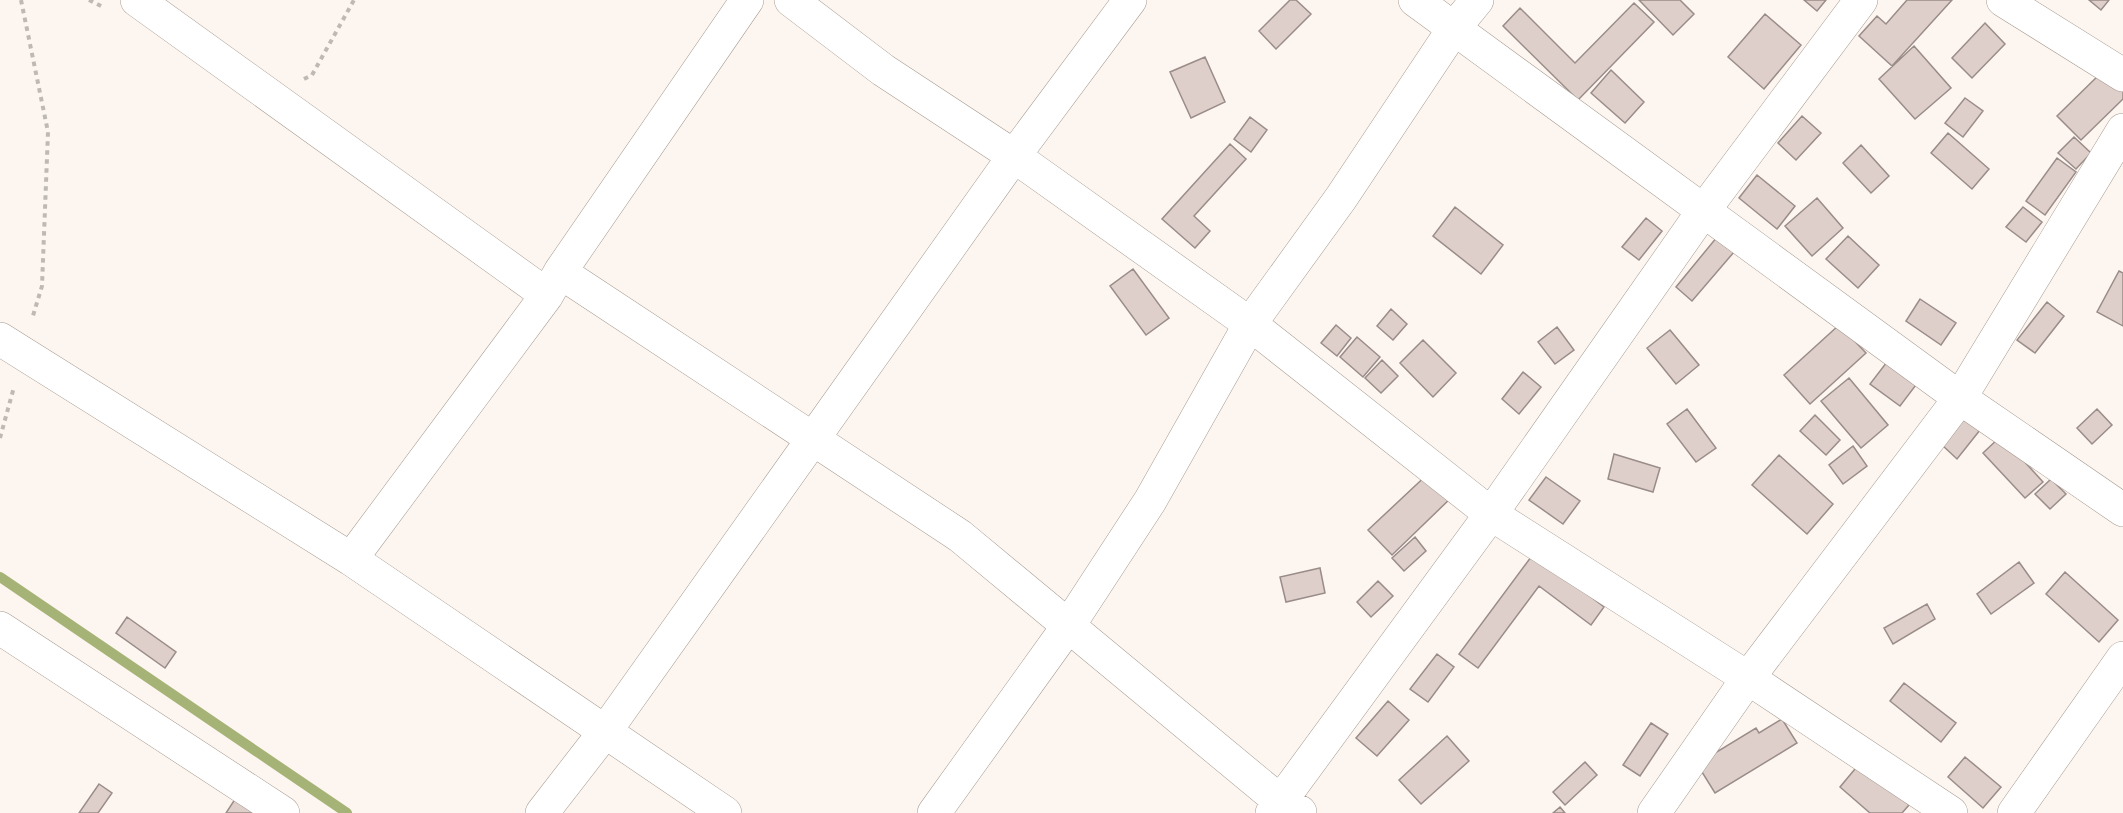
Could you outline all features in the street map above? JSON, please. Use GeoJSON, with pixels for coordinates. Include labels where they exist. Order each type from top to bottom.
{"type":"FeatureCollection","features":[{"type":"Feature","properties":{"kind":"street"},"geometry":{"type":"LineString","coordinates":[[137,0],[554,284],[813,438],[960,536],[1069,625],[1285,809],[1704,210],[1861,0]]}},
{"type":"Feature","properties":{"kind":"street"},"geometry":{"type":"LineString","coordinates":[[351,559],[554,284],[747,0]]}},
{"type":"Feature","properties":{"kind":"street"},"geometry":{"type":"LineString","coordinates":[[791,0],[884,70],[1014,156],[1250,324],[1491,514],[1748,678],[1951,813]]}},
{"type":"Feature","properties":{"kind":"street"},"geometry":{"type":"LineString","coordinates":[[542,813],[604,733],[1014,156],[1130,0]]}},
{"type":"Feature","properties":{"kind":"street"},"geometry":{"type":"LineString","coordinates":[[1415,0],[1960,398],[2123,510]]}},
{"type":"Feature","properties":{"kind":"street"},"geometry":{"type":"LineString","coordinates":[[934,813],[1069,625],[1150,501],[1250,324],[1341,198],[1455,27],[1477,0]]}},
{"type":"Feature","properties":{"kind":"street"},"geometry":{"type":"LineString","coordinates":[[2003,0],[2123,75]]}},
{"type":"Feature","properties":{"kind":"street"},"geometry":{"type":"LineString","coordinates":[[1654,813],[1748,678],[1960,398],[2123,130]]}},
{"type":"Feature","properties":{"kind":"street"},"geometry":{"type":"LineString","coordinates":[[11,347],[351,559],[604,733],[725,813]]}},
{"type":"Feature","properties":{"kind":"street"},"geometry":{"type":"LineString","coordinates":[[0,628],[283,813]]}},
{"type":"Feature","properties":{"kind":"street"},"geometry":{"type":"LineString","coordinates":[[2013,813],[2123,658]]}},
{"type":"Feature","properties":{"kind":"path"},"geometry":{"type":"LineString","coordinates":[[0,438],[11,347],[42,286],[48,132],[21,0]]}},
{"type":"Feature","properties":{"kind":"building"},"geometry":{"type":"Polygon","coordinates":[[[1290,0],[1296,0],[1311,14],[1276,49],[1259,31],[1290,0]]]}},
{"type":"Feature","properties":{"kind":"building"},"geometry":{"type":"Polygon","coordinates":[[[1639,0],[1680,0],[1694,14],[1673,35],[1639,0]]]}},
{"type":"Feature","properties":{"kind":"building"},"geometry":{"type":"Polygon","coordinates":[[[1804,0],[1826,0],[1817,11],[1804,0]]]}},
{"type":"Feature","properties":{"kind":"building"},"geometry":{"type":"Polygon","coordinates":[[[1907,0],[1952,0],[1892,66],[1859,36],[1877,16],[1886,24],[1907,0]]]}},
{"type":"Feature","properties":{"kind":"building"},"geometry":{"type":"Polygon","coordinates":[[[2089,0],[2109,0],[2101,10],[2089,0]]]}},
{"type":"Feature","properties":{"kind":"building"},"geometry":{"type":"Polygon","coordinates":[[[1634,3],[1654,22],[1578,100],[1503,26],[1520,8],[1575,63],[1634,3]]]}},
{"type":"Feature","properties":{"kind":"building"},"geometry":{"type":"Polygon","coordinates":[[[1765,14],[1801,45],[1764,89],[1728,57],[1765,14]]]}},
{"type":"Feature","properties":{"kind":"building"},"geometry":{"type":"Polygon","coordinates":[[[1985,23],[2005,44],[1972,78],[1952,58],[1985,23]]]}},
{"type":"Feature","properties":{"kind":"building"},"geometry":{"type":"Polygon","coordinates":[[[1914,46],[1951,88],[1915,119],[1879,79],[1914,46]]]}},
{"type":"Feature","properties":{"kind":"building"},"geometry":{"type":"Polygon","coordinates":[[[1205,57],[1225,102],[1191,118],[1170,72],[1205,57]]]}},
{"type":"Feature","properties":{"kind":"building"},"geometry":{"type":"Polygon","coordinates":[[[1611,70],[1644,102],[1625,123],[1591,93],[1611,70]]]}},
{"type":"Feature","properties":{"kind":"building"},"geometry":{"type":"Polygon","coordinates":[[[2104,70],[2123,89],[2123,99],[2081,140],[2057,116],[2104,70]]]}},
{"type":"Feature","properties":{"kind":"building"},"geometry":{"type":"Polygon","coordinates":[[[1965,98],[1983,111],[1963,137],[1945,123],[1965,98]]]}},
{"type":"Feature","properties":{"kind":"building"},"geometry":{"type":"Polygon","coordinates":[[[1802,116],[1821,133],[1796,160],[1778,143],[1802,116]]]}},
{"type":"Feature","properties":{"kind":"building"},"geometry":{"type":"Polygon","coordinates":[[[1250,117],[1267,130],[1251,152],[1234,139],[1250,117]]]}},
{"type":"Feature","properties":{"kind":"building"},"geometry":{"type":"Polygon","coordinates":[[[1948,133],[1989,169],[1972,189],[1931,153],[1948,133]]]}},
{"type":"Feature","properties":{"kind":"building"},"geometry":{"type":"Polygon","coordinates":[[[2074,137],[2091,153],[2076,169],[2058,153],[2074,137]]]}},
{"type":"Feature","properties":{"kind":"building"},"geometry":{"type":"Polygon","coordinates":[[[1230,144],[1246,159],[1194,216],[1210,231],[1195,248],[1162,219],[1230,144]]]}},
{"type":"Feature","properties":{"kind":"building"},"geometry":{"type":"Polygon","coordinates":[[[1861,145],[1889,176],[1871,193],[1843,163],[1861,145]]]}},
{"type":"Feature","properties":{"kind":"building"},"geometry":{"type":"Polygon","coordinates":[[[2057,158],[2076,172],[2045,215],[2026,201],[2057,158]]]}},
{"type":"Feature","properties":{"kind":"building"},"geometry":{"type":"Polygon","coordinates":[[[1757,175],[1795,206],[1777,229],[1739,198],[1757,175]]]}},
{"type":"Feature","properties":{"kind":"building"},"geometry":{"type":"Polygon","coordinates":[[[1817,198],[1843,228],[1812,256],[1785,226],[1817,198]]]}},
{"type":"Feature","properties":{"kind":"building"},"geometry":{"type":"Polygon","coordinates":[[[1455,207],[1503,245],[1481,274],[1433,236],[1455,207]]]}},
{"type":"Feature","properties":{"kind":"building"},"geometry":{"type":"Polygon","coordinates":[[[2023,207],[2042,222],[2026,242],[2006,227],[2023,207]]]}},
{"type":"Feature","properties":{"kind":"building"},"geometry":{"type":"Polygon","coordinates":[[[1646,218],[1662,231],[1639,260],[1622,247],[1646,218]]]}},
{"type":"Feature","properties":{"kind":"building"},"geometry":{"type":"Polygon","coordinates":[[[1848,236],[1879,265],[1858,288],[1826,259],[1848,236]]]}},
{"type":"Feature","properties":{"kind":"building"},"geometry":{"type":"Polygon","coordinates":[[[1717,237],[1734,252],[1692,301],[1676,287],[1717,237]]]}},
{"type":"Feature","properties":{"kind":"building"},"geometry":{"type":"Polygon","coordinates":[[[1133,269],[1169,318],[1146,335],[1110,286],[1133,269]]]}},
{"type":"Feature","properties":{"kind":"building"},"geometry":{"type":"Polygon","coordinates":[[[2119,271],[2123,273],[2123,326],[2097,312],[2119,271]]]}},
{"type":"Feature","properties":{"kind":"building"},"geometry":{"type":"Polygon","coordinates":[[[1920,299],[1956,323],[1941,345],[1906,321],[1920,299]]]}},
{"type":"Feature","properties":{"kind":"building"},"geometry":{"type":"Polygon","coordinates":[[[2047,302],[2064,316],[2035,353],[2017,340],[2047,302]]]}},
{"type":"Feature","properties":{"kind":"building"},"geometry":{"type":"Polygon","coordinates":[[[1391,309],[1407,324],[1393,340],[1377,326],[1391,309]]]}},
{"type":"Feature","properties":{"kind":"building"},"geometry":{"type":"Polygon","coordinates":[[[1336,325],[1351,338],[1337,356],[1321,343],[1336,325]]]}},
{"type":"Feature","properties":{"kind":"building"},"geometry":{"type":"Polygon","coordinates":[[[1839,325],[1866,353],[1810,404],[1784,375],[1839,325]]]}},
{"type":"Feature","properties":{"kind":"building"},"geometry":{"type":"Polygon","coordinates":[[[1557,327],[1574,350],[1555,364],[1538,342],[1557,327]]]}},
{"type":"Feature","properties":{"kind":"building"},"geometry":{"type":"Polygon","coordinates":[[[1670,330],[1699,365],[1676,384],[1647,348],[1670,330]]]}},
{"type":"Feature","properties":{"kind":"building"},"geometry":{"type":"Polygon","coordinates":[[[1357,337],[1380,357],[1363,377],[1340,357],[1357,337]]]}},
{"type":"Feature","properties":{"kind":"building"},"geometry":{"type":"Polygon","coordinates":[[[1423,340],[1456,373],[1433,397],[1400,363],[1423,340]]]}},
{"type":"Feature","properties":{"kind":"building"},"geometry":{"type":"Polygon","coordinates":[[[1890,358],[1919,381],[1900,406],[1870,384],[1890,358]]]}},
{"type":"Feature","properties":{"kind":"building"},"geometry":{"type":"Polygon","coordinates":[[[1382,360],[1398,376],[1381,393],[1365,378],[1382,360]]]}},
{"type":"Feature","properties":{"kind":"building"},"geometry":{"type":"Polygon","coordinates":[[[1523,372],[1541,387],[1519,414],[1502,399],[1523,372]]]}},
{"type":"Feature","properties":{"kind":"building"},"geometry":{"type":"Polygon","coordinates":[[[1849,378],[1888,425],[1861,448],[1821,401],[1849,378]]]}},
{"type":"Feature","properties":{"kind":"building"},"geometry":{"type":"Polygon","coordinates":[[[1687,409],[1716,448],[1696,462],[1667,424],[1687,409]]]}},
{"type":"Feature","properties":{"kind":"building"},"geometry":{"type":"Polygon","coordinates":[[[2097,409],[2112,425],[2092,444],[2077,428],[2097,409]]]}},
{"type":"Feature","properties":{"kind":"building"},"geometry":{"type":"Polygon","coordinates":[[[1815,415],[1840,440],[1826,455],[1800,431],[1815,415]]]}},
{"type":"Feature","properties":{"kind":"building"},"geometry":{"type":"Polygon","coordinates":[[[1965,417],[1980,430],[1957,459],[1942,445],[1965,417]]]}},
{"type":"Feature","properties":{"kind":"building"},"geometry":{"type":"Polygon","coordinates":[[[2001,436],[2043,482],[2025,498],[1983,453],[2001,436]]]}},
{"type":"Feature","properties":{"kind":"building"},"geometry":{"type":"Polygon","coordinates":[[[1853,446],[1867,466],[1843,484],[1829,465],[1853,446]]]}},
{"type":"Feature","properties":{"kind":"building"},"geometry":{"type":"Polygon","coordinates":[[[1614,454],[1660,468],[1653,492],[1608,479],[1614,454]]]}},
{"type":"Feature","properties":{"kind":"building"},"geometry":{"type":"Polygon","coordinates":[[[1779,455],[1833,504],[1807,534],[1752,485],[1779,455]]]}},
{"type":"Feature","properties":{"kind":"building"},"geometry":{"type":"Polygon","coordinates":[[[1432,470],[1455,494],[1392,555],[1368,530],[1432,470]]]}},
{"type":"Feature","properties":{"kind":"building"},"geometry":{"type":"Polygon","coordinates":[[[1546,477],[1580,501],[1563,524],[1529,500],[1546,477]]]}},
{"type":"Feature","properties":{"kind":"building"},"geometry":{"type":"Polygon","coordinates":[[[2051,479],[2066,494],[2050,509],[2035,494],[2051,479]]]}},
{"type":"Feature","properties":{"kind":"building"},"geometry":{"type":"Polygon","coordinates":[[[1415,537],[1426,551],[1404,571],[1392,558],[1415,537]]]}},
{"type":"Feature","properties":{"kind":"building"},"geometry":{"type":"Polygon","coordinates":[[[1534,553],[1604,607],[1591,625],[1539,586],[1478,668],[1459,654],[1534,553]]]}},
{"type":"Feature","properties":{"kind":"building"},"geometry":{"type":"Polygon","coordinates":[[[2019,562],[2034,583],[1991,614],[1977,594],[2019,562]]]}},
{"type":"Feature","properties":{"kind":"building"},"geometry":{"type":"Polygon","coordinates":[[[1320,568],[1325,593],[1286,602],[1280,577],[1320,568]]]}},
{"type":"Feature","properties":{"kind":"building"},"geometry":{"type":"Polygon","coordinates":[[[2065,572],[2118,620],[2099,642],[2046,594],[2065,572]]]}},
{"type":"Feature","properties":{"kind":"building"},"geometry":{"type":"Polygon","coordinates":[[[1378,581],[1393,596],[1371,617],[1357,602],[1378,581]]]}},
{"type":"Feature","properties":{"kind":"building"},"geometry":{"type":"Polygon","coordinates":[[[1927,604],[1935,619],[1893,644],[1884,628],[1927,604]]]}},
{"type":"Feature","properties":{"kind":"building"},"geometry":{"type":"Polygon","coordinates":[[[127,617],[176,652],[165,668],[116,633],[127,617]]]}},
{"type":"Feature","properties":{"kind":"building"},"geometry":{"type":"Polygon","coordinates":[[[1437,654],[1454,667],[1428,702],[1410,689],[1437,654]]]}},
{"type":"Feature","properties":{"kind":"building"},"geometry":{"type":"Polygon","coordinates":[[[1904,683],[1956,723],[1941,742],[1890,701],[1904,683]]]}},
{"type":"Feature","properties":{"kind":"building"},"geometry":{"type":"Polygon","coordinates":[[[1388,701],[1409,720],[1377,756],[1356,738],[1388,701]]]}},
{"type":"Feature","properties":{"kind":"building"},"geometry":{"type":"Polygon","coordinates":[[[1782,719],[1797,743],[1715,793],[1697,764],[1756,728],[1759,733],[1782,719]]]}},
{"type":"Feature","properties":{"kind":"building"},"geometry":{"type":"Polygon","coordinates":[[[1651,723],[1668,734],[1640,776],[1623,765],[1651,723]]]}},
{"type":"Feature","properties":{"kind":"building"},"geometry":{"type":"Polygon","coordinates":[[[1447,736],[1469,761],[1421,804],[1399,780],[1447,736]]]}},
{"type":"Feature","properties":{"kind":"building"},"geometry":{"type":"Polygon","coordinates":[[[1965,757],[2001,787],[1983,808],[1948,777],[1965,757]]]}},
{"type":"Feature","properties":{"kind":"building"},"geometry":{"type":"Polygon","coordinates":[[[1585,762],[1597,775],[1565,805],[1553,792],[1585,762]]]}},
{"type":"Feature","properties":{"kind":"building"},"geometry":{"type":"Polygon","coordinates":[[[1860,763],[1909,805],[1902,813],[1870,813],[1840,787],[1860,763]]]}},
{"type":"Feature","properties":{"kind":"building"},"geometry":{"type":"Polygon","coordinates":[[[99,784],[112,793],[98,813],[79,813],[99,784]]]}},
{"type":"Feature","properties":{"kind":"building"},"geometry":{"type":"Polygon","coordinates":[[[241,790],[258,813],[226,813],[241,790]]]}},
{"type":"Feature","properties":{"kind":"building"},"geometry":{"type":"Polygon","coordinates":[[[1560,807],[1565,813],[1553,813],[1560,807]]]}},
{"type":"Feature","properties":{"kind":"waterway"},"geometry":{"type":"LineString","coordinates":[[0,577],[347,813]]}}]}
